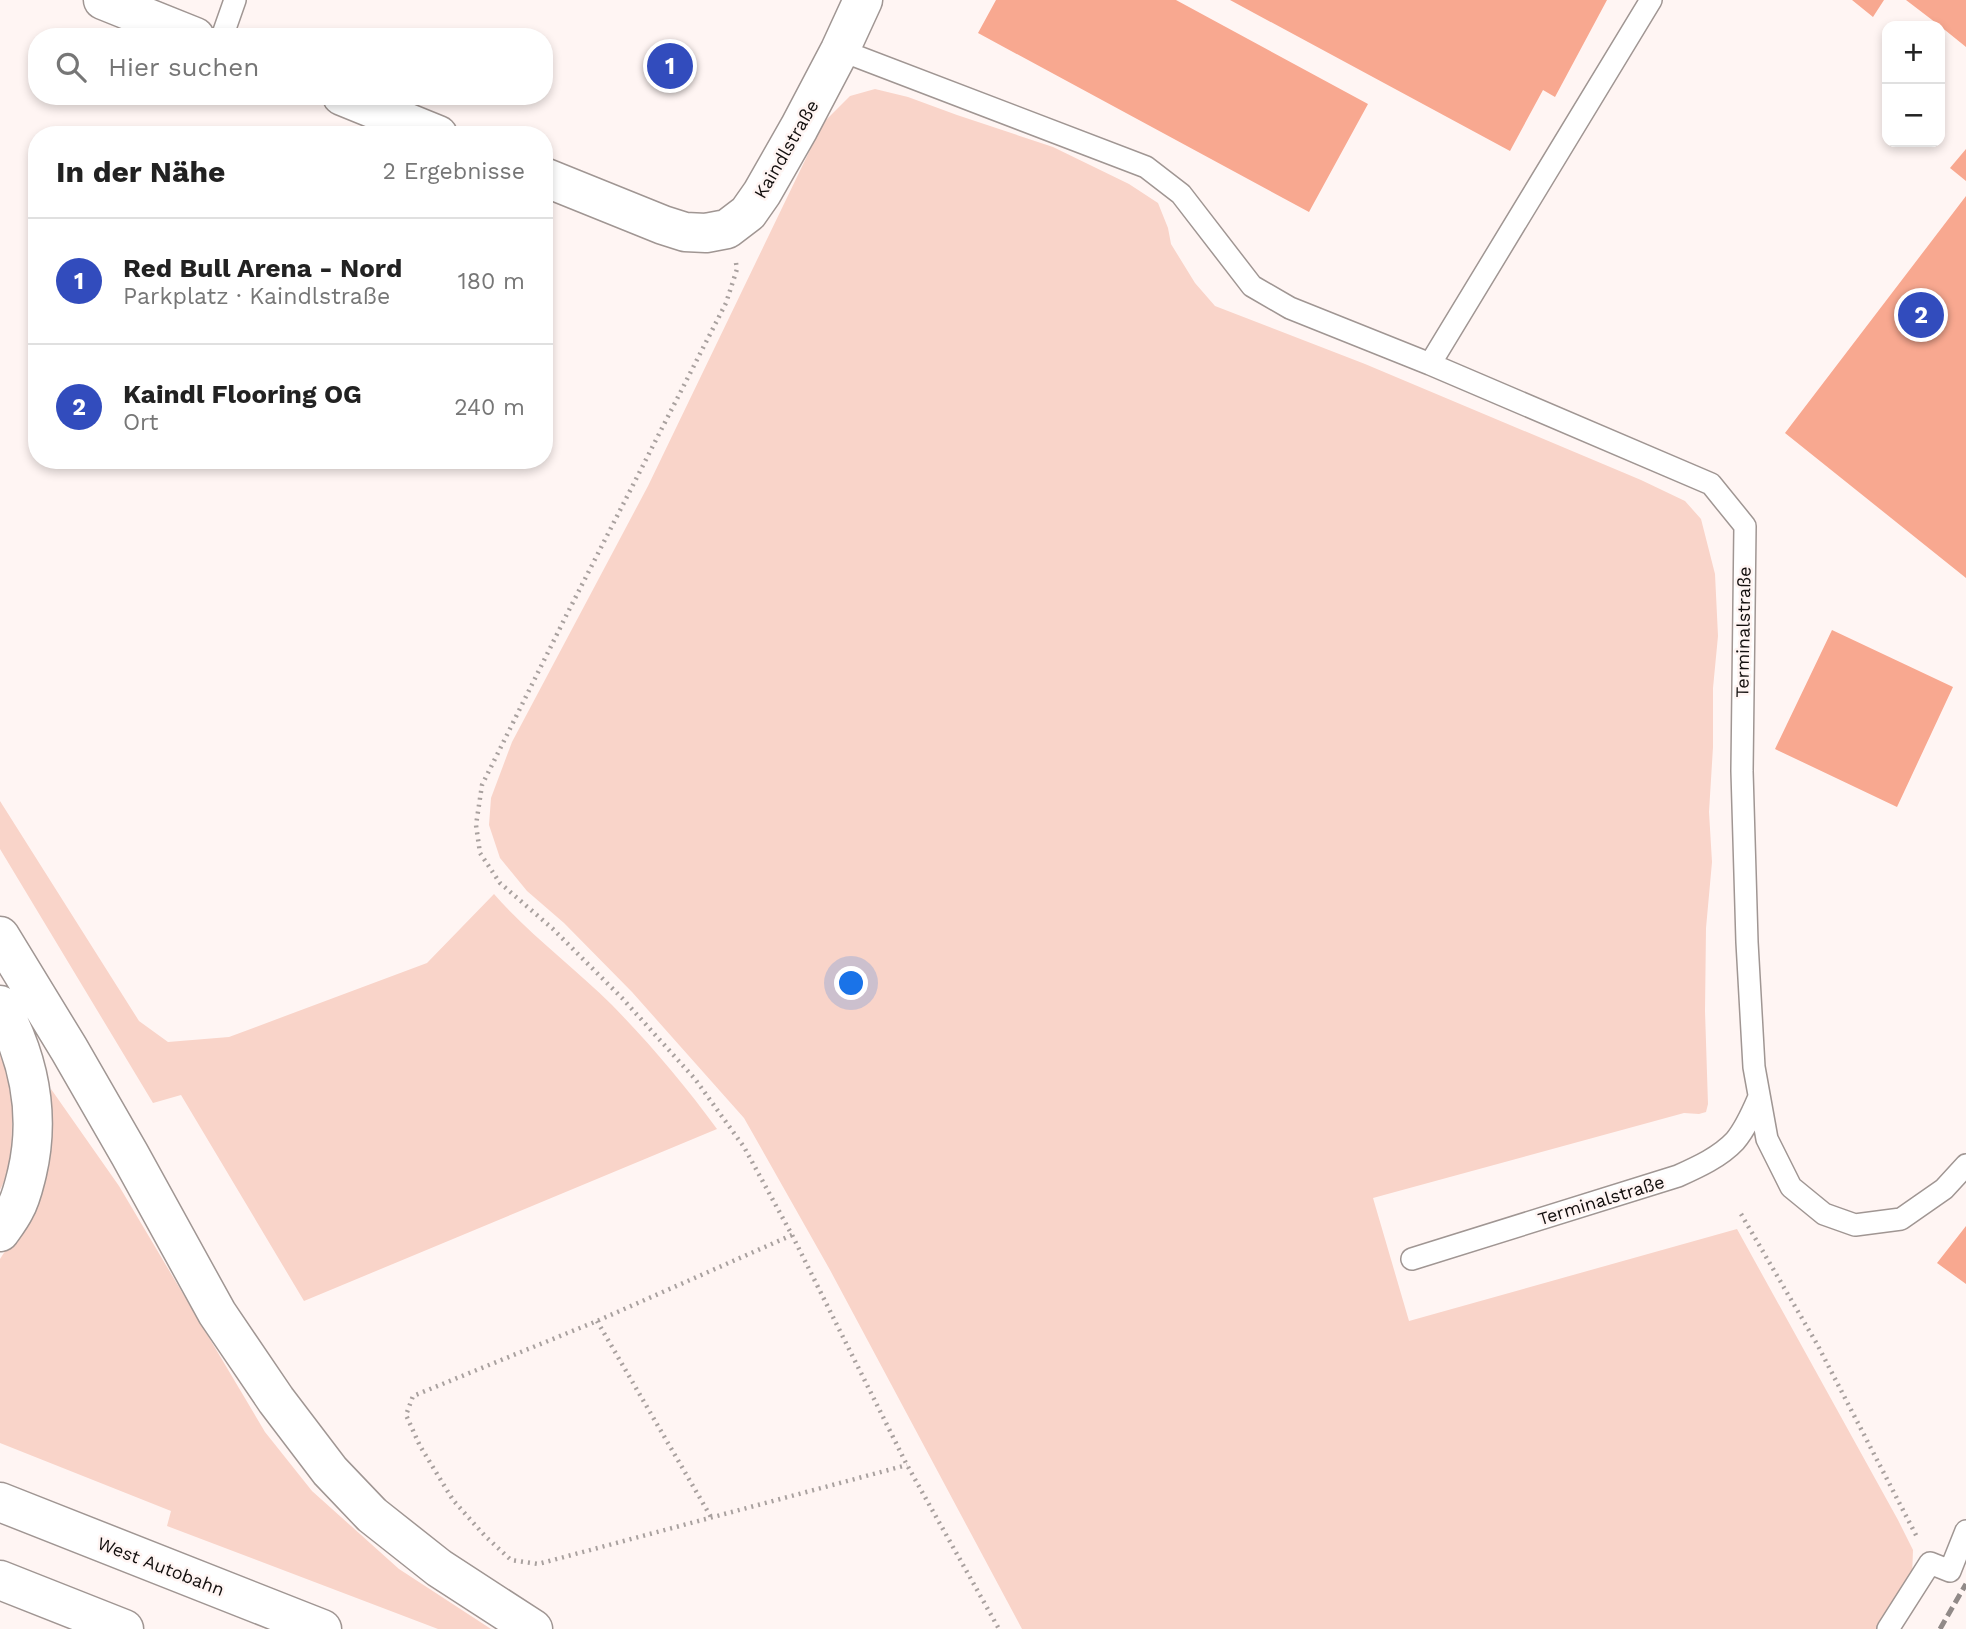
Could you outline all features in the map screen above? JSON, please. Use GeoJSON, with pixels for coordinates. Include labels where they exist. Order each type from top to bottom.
{"type":"FeatureCollection","features":[{"type":"Feature","properties":{"kind":"main road"},"geometry":{"type":"LineString","coordinates":[[103,0],[173,28]]}},
{"type":"Feature","properties":{"kind":"main road","name":"Kaindlstraße"},"geometry":{"type":"LineString","coordinates":[[727,229],[748,214],[762,193],[840,50],[863,0]]}},
{"type":"Feature","properties":{"kind":"main road"},"geometry":{"type":"LineString","coordinates":[[364,105],[416,126]]}},
{"type":"Feature","properties":{"kind":"main road"},"geometry":{"type":"LineString","coordinates":[[553,181],[685,232],[706,233],[727,229]]}},
{"type":"Feature","properties":{"kind":"main road"},"geometry":{"type":"LineString","coordinates":[[0,936],[69,1049],[217,1313],[275,1400],[330,1471],[372,1515],[439,1568],[533,1629]]}},
{"type":"Feature","properties":{"kind":"main road"},"geometry":{"type":"LineString","coordinates":[[0,1005],[15,1032],[28,1074],[34,1112],[32,1150],[25,1180],[16,1208],[0,1232]]}},
{"type":"Feature","properties":{"kind":"main road","name":"West Autobahn"},"geometry":{"type":"LineString","coordinates":[[0,1502],[322,1629]]}},
{"type":"Feature","properties":{"kind":"main road"},"geometry":{"type":"LineString","coordinates":[[0,1580],[124,1629]]}},
{"type":"Feature","properties":{"kind":"lane"},"geometry":{"type":"LineString","coordinates":[[225,28],[236,0]]}},
{"type":"Feature","properties":{"kind":"lane"},"geometry":{"type":"LineString","coordinates":[[1430,364],[1651,0]]}},
{"type":"Feature","properties":{"kind":"lane","name":"Terminalstraße"},"geometry":{"type":"LineString","coordinates":[[840,50],[1146,167],[1181,194],[1252,286],[1290,308],[1430,364],[1712,484],[1745,526],[1742,771],[1748,970],[1754,1067],[1766,1139],[1791,1187],[1824,1214],[1855,1225],[1901,1219],[1944,1189],[1966,1165]]}},
{"type":"Feature","properties":{"kind":"lane","name":"Terminalstraße"},"geometry":{"type":"LineString","coordinates":[[1412,1259],[1678,1176],[1703,1165],[1735,1140],[1749,1119],[1759,1096]]}},
{"type":"Feature","properties":{"kind":"lane"},"geometry":{"type":"LineString","coordinates":[[1888,1629],[1930,1563],[1950,1571],[1966,1531]]}},
{"type":"Feature","properties":{"kind":"path"},"geometry":{"type":"LineString","coordinates":[[727,229],[737,269],[726,303],[482,785],[476,825],[480,853],[500,883],[553,929],[622,998],[695,1079],[744,1147],[792,1235],[907,1465],[999,1629]]}},
{"type":"Feature","properties":{"kind":"path"},"geometry":{"type":"LineString","coordinates":[[1741,1214],[1817,1345],[1930,1563]]}},
{"type":"Feature","properties":{"kind":"path"},"geometry":{"type":"LineString","coordinates":[[792,1235],[597,1321],[413,1396],[406,1415],[420,1446],[453,1500],[485,1536],[512,1560],[538,1564],[907,1465]]}},
{"type":"Feature","properties":{"kind":"path"},"geometry":{"type":"LineString","coordinates":[[597,1321],[712,1517]]}},
{"type":"Feature","properties":{"kind":"shaded area"},"geometry":{"type":"Polygon","coordinates":[[[875,89],[908,97],[1053,147],[1129,184],[1158,203],[1171,244],[1195,283],[1215,306],[1365,364],[1641,480],[1685,501],[1701,519],[1715,574],[1718,636],[1713,688],[1709,812],[1712,862],[1706,928],[1706,1112],[1684,1113],[1373,1198],[1409,1321],[1737,1229],[1913,1550],[1912,1577],[1879,1629],[1022,1629],[830,1270],[744,1118],[632,992],[564,923],[527,891],[500,858],[489,825],[491,798],[512,742],[648,486],[823,123],[850,96],[875,89]]]}},
{"type":"Feature","properties":{"kind":"shaded area"},"geometry":{"type":"Polygon","coordinates":[[[0,801],[139,1021],[168,1042],[229,1037],[427,963],[494,894],[626,1020],[680,1081],[717,1129],[304,1301],[181,1095],[153,1103],[0,849],[0,801]]]}},
{"type":"Feature","properties":{"kind":"shaded area"},"geometry":{"type":"Polygon","coordinates":[[[0,1037],[13,1081],[11,1167],[0,1190],[0,1037]]]}},
{"type":"Feature","properties":{"kind":"shaded area"},"geometry":{"type":"Polygon","coordinates":[[[51,1089],[119,1186],[265,1432],[312,1491],[399,1569],[491,1629],[438,1629],[167,1526],[171,1511],[0,1443],[0,1259],[28,1215],[46,1160],[51,1089]]]}},
{"type":"Feature","properties":{"kind":"building"},"geometry":{"type":"Polygon","coordinates":[[[996,0],[1176,0],[1368,104],[1309,212],[978,33],[996,0]]]}},
{"type":"Feature","properties":{"kind":"building"},"geometry":{"type":"Polygon","coordinates":[[[1230,0],[1607,0],[1555,97],[1543,90],[1510,151],[1230,0]]]}},
{"type":"Feature","properties":{"kind":"building"},"geometry":{"type":"Polygon","coordinates":[[[1852,0],[1884,0],[1873,17],[1852,0]]]}},
{"type":"Feature","properties":{"kind":"building"},"geometry":{"type":"Polygon","coordinates":[[[1906,0],[1966,0],[1966,47],[1945,30],[1945,21],[1933,21],[1906,0]]]}},
{"type":"Feature","properties":{"kind":"building"},"geometry":{"type":"Polygon","coordinates":[[[1966,149],[1966,181],[1950,168],[1966,149]]]}},
{"type":"Feature","properties":{"kind":"building"},"geometry":{"type":"Polygon","coordinates":[[[1966,196],[1966,578],[1785,433],[1966,196]]]}},
{"type":"Feature","properties":{"kind":"building"},"geometry":{"type":"Polygon","coordinates":[[[1832,630],[1953,687],[1897,807],[1775,749],[1832,630]]]}},
{"type":"Feature","properties":{"kind":"building"},"geometry":{"type":"Polygon","coordinates":[[[1966,1226],[1966,1284],[1937,1263],[1966,1226]]]}},
{"type":"Feature","properties":{"kind":"railway"},"geometry":{"type":"LineString","coordinates":[[1940,1629],[1966,1584]]}},
{"type":"Feature","properties":{"kind":"place","name":"Red Bull Arena - Nord"},"geometry":{"type":"Point","coordinates":[670,66]}},
{"type":"Feature","properties":{"kind":"place","name":"Kaindl Flooring OG"},"geometry":{"type":"Point","coordinates":[1921,315]}}]}
